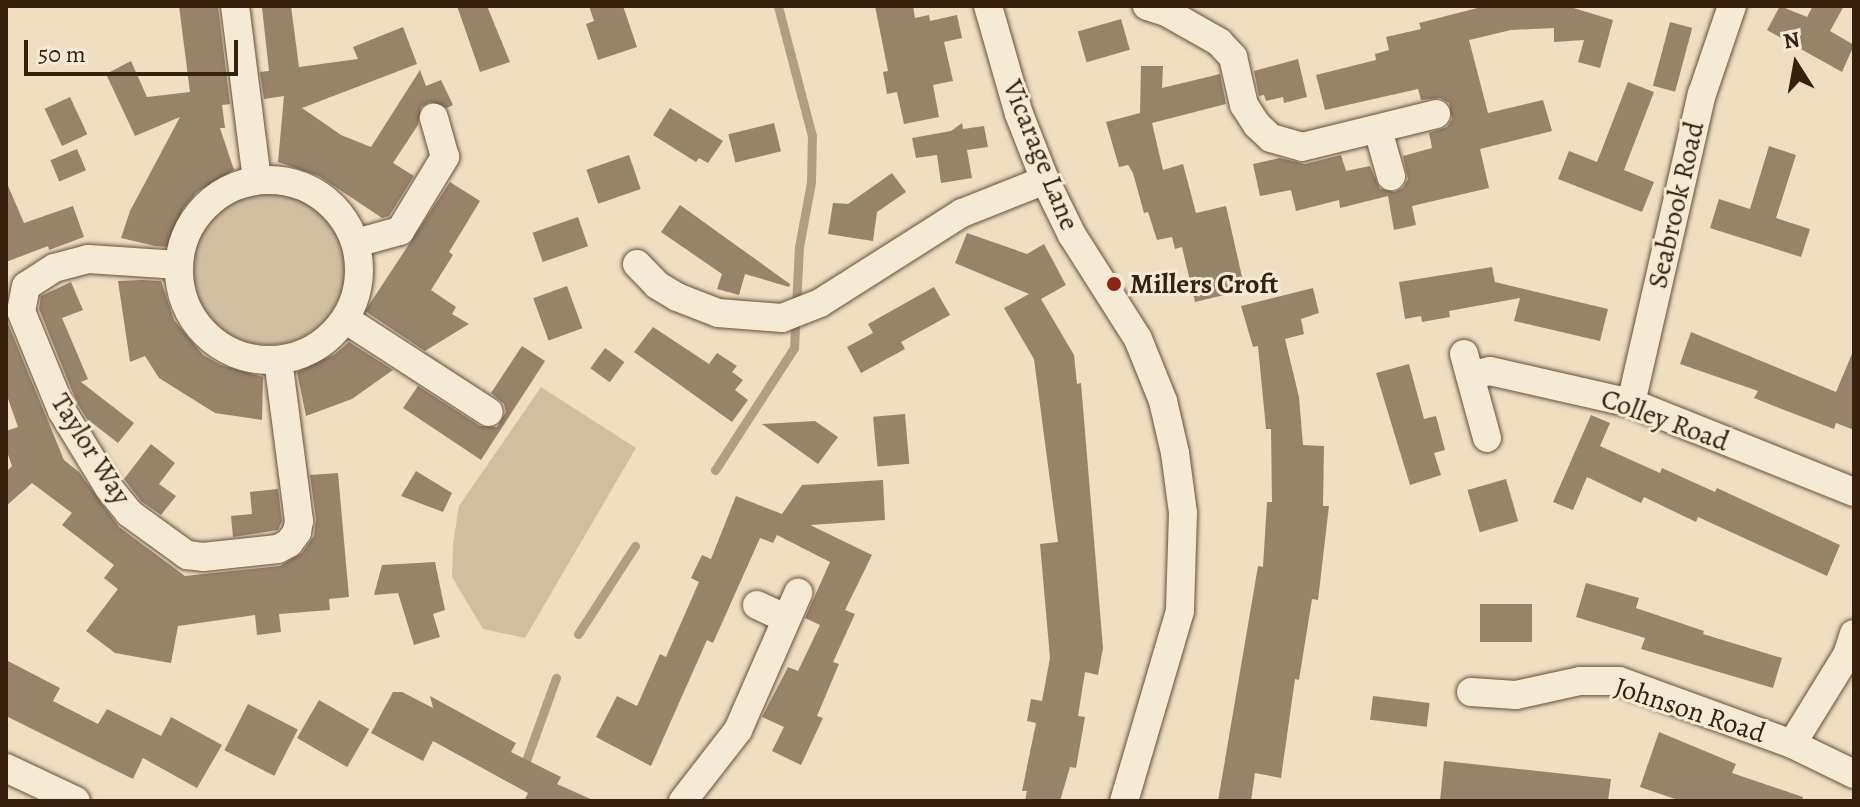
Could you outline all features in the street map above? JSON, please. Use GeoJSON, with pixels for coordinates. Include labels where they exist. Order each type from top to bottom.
{"type":"FeatureCollection","features":[{"type":"Feature","properties":{"kind":"street"},"geometry":{"type":"LineString","coordinates":[[235,6],[257,180]]}},
{"type":"Feature","properties":{"kind":"street"},"geometry":{"type":"LineString","coordinates":[[1147,6],[1168,13],[1219,42],[1233,57],[1244,105],[1257,125],[1271,138],[1302,147],[1436,114]]}},
{"type":"Feature","properties":{"kind":"street","name":"Vicarage Lane"},"geometry":{"type":"LineString","coordinates":[[993,7],[1019,114],[1045,180],[1072,235],[1138,339],[1163,401],[1175,453],[1183,513],[1180,611],[1124,801]]}},
{"type":"Feature","properties":{"kind":"street","name":"Seabrook Road"},"geometry":{"type":"LineString","coordinates":[[1631,403],[1702,94],[1728,7]]}},
{"type":"Feature","properties":{"kind":"street"},"geometry":{"type":"LineString","coordinates":[[356,243],[400,231],[445,157],[434,118]]}},
{"type":"Feature","properties":{"kind":"street"},"geometry":{"type":"LineString","coordinates":[[1378,130],[1391,176]]}},
{"type":"Feature","properties":{"kind":"street"},"geometry":{"type":"LineString","coordinates":[[257,180],[282,181],[307,188],[328,201],[345,220],[356,243],[358,282],[345,319],[328,339],[304,354],[278,360],[247,358],[218,345],[196,324],[182,296],[179,265],[186,235],[203,209],[227,190],[257,180]]}},
{"type":"Feature","properties":{"kind":"street"},"geometry":{"type":"LineString","coordinates":[[637,264],[653,294],[718,313],[782,318],[810,308],[962,213],[1045,180]]}},
{"type":"Feature","properties":{"kind":"street","name":"Taylor Way"},"geometry":{"type":"LineString","coordinates":[[179,265],[88,259],[54,268],[26,286],[21,311],[62,411],[109,488],[129,513],[187,555],[203,557],[278,549],[289,543],[297,532],[299,521],[278,360]]}},
{"type":"Feature","properties":{"kind":"street"},"geometry":{"type":"LineString","coordinates":[[345,319],[489,412]]}},
{"type":"Feature","properties":{"kind":"street","name":"Colley Road"},"geometry":{"type":"LineString","coordinates":[[1487,438],[1467,364],[1631,403],[1854,492]]}},
{"type":"Feature","properties":{"kind":"street"},"geometry":{"type":"LineString","coordinates":[[686,798],[738,730],[798,593]]}},
{"type":"Feature","properties":{"kind":"street"},"geometry":{"type":"LineString","coordinates":[[757,605],[785,618]]}},
{"type":"Feature","properties":{"kind":"street"},"geometry":{"type":"LineString","coordinates":[[1792,744],[1847,655],[1854,634]]}},
{"type":"Feature","properties":{"kind":"street","name":"Johnson Road"},"geometry":{"type":"LineString","coordinates":[[1471,692],[1516,695],[1580,681],[1619,681],[1792,744],[1854,774]]}},
{"type":"Feature","properties":{"kind":"street"},"geometry":{"type":"LineString","coordinates":[[6,768],[76,801]]}},
{"type":"Feature","properties":{"kind":"shaded area"},"geometry":{"type":"Polygon","coordinates":[[[269,193],[298,199],[323,215],[339,240],[345,269],[339,298],[323,323],[298,339],[269,345],[240,339],[215,323],[199,298],[193,269],[199,240],[215,215],[240,199],[269,193]]]}},
{"type":"Feature","properties":{"kind":"shaded area"},"geometry":{"type":"Polygon","coordinates":[[[541,387],[636,448],[525,638],[483,629],[452,577],[453,544],[459,506],[541,387]]]}},
{"type":"Feature","properties":{"kind":"building"},"geometry":{"type":"Polygon","coordinates":[[[179,6],[218,6],[230,104],[222,105],[225,128],[220,128],[234,170],[197,192],[183,209],[168,247],[121,238],[130,211],[180,117],[135,136],[106,74],[131,61],[147,97],[190,92],[179,6]]]}},
{"type":"Feature","properties":{"kind":"building"},"geometry":{"type":"Polygon","coordinates":[[[291,6],[299,67],[358,59],[353,47],[403,27],[417,64],[302,108],[341,135],[371,147],[420,70],[426,86],[441,80],[453,105],[447,108],[430,102],[421,107],[418,125],[393,163],[414,176],[389,216],[382,218],[319,176],[278,162],[284,96],[264,99],[260,72],[269,71],[262,8],[291,6]]]}},
{"type":"Feature","properties":{"kind":"building"},"geometry":{"type":"Polygon","coordinates":[[[457,6],[487,6],[510,62],[480,72],[457,6]]]}},
{"type":"Feature","properties":{"kind":"building"},"geometry":{"type":"Polygon","coordinates":[[[589,6],[623,6],[637,47],[598,60],[586,24],[594,21],[589,6]]]}},
{"type":"Feature","properties":{"kind":"building"},"geometry":{"type":"Polygon","coordinates":[[[875,6],[913,6],[915,18],[929,15],[930,21],[957,15],[962,38],[944,42],[953,81],[933,85],[939,117],[904,124],[897,92],[887,94],[883,72],[888,71],[875,6]]]}},
{"type":"Feature","properties":{"kind":"building"},"geometry":{"type":"Polygon","coordinates":[[[1485,6],[1567,6],[1613,20],[1600,68],[1578,62],[1584,40],[1554,42],[1554,28],[1511,30],[1469,40],[1488,113],[1543,100],[1552,131],[1480,149],[1489,188],[1412,206],[1416,225],[1394,230],[1388,196],[1340,208],[1339,200],[1296,211],[1291,190],[1260,196],[1253,164],[1280,158],[1305,164],[1341,155],[1346,171],[1370,166],[1380,189],[1395,192],[1403,188],[1408,179],[1403,156],[1432,148],[1429,133],[1447,127],[1452,119],[1449,103],[1440,98],[1421,100],[1418,89],[1325,110],[1316,75],[1376,60],[1375,54],[1389,50],[1386,37],[1421,29],[1419,23],[1485,6]]]}},
{"type":"Feature","properties":{"kind":"building"},"geometry":{"type":"Polygon","coordinates":[[[1780,6],[1807,17],[1813,6],[1844,6],[1830,31],[1854,45],[1842,72],[1767,30],[1780,6]]]}},
{"type":"Feature","properties":{"kind":"building"},"geometry":{"type":"Polygon","coordinates":[[[1121,19],[1130,50],[1087,62],[1078,31],[1121,19]]]}},
{"type":"Feature","properties":{"kind":"building"},"geometry":{"type":"Polygon","coordinates":[[[1670,22],[1692,28],[1675,92],[1653,86],[1670,22]]]}},
{"type":"Feature","properties":{"kind":"building"},"geometry":{"type":"Polygon","coordinates":[[[1298,59],[1307,97],[1284,103],[1283,97],[1266,101],[1264,95],[1259,96],[1254,71],[1298,59]]]}},
{"type":"Feature","properties":{"kind":"building"},"geometry":{"type":"Polygon","coordinates":[[[1141,66],[1163,66],[1162,88],[1220,74],[1226,104],[1152,123],[1163,170],[1183,164],[1196,213],[1226,206],[1245,290],[1195,302],[1182,247],[1175,249],[1172,237],[1157,240],[1148,212],[1144,213],[1133,173],[1128,165],[1119,167],[1106,122],[1140,113],[1141,66]]]}},
{"type":"Feature","properties":{"kind":"building"},"geometry":{"type":"Polygon","coordinates":[[[1628,82],[1654,92],[1624,170],[1654,182],[1642,212],[1558,179],[1569,151],[1597,162],[1628,82]]]}},
{"type":"Feature","properties":{"kind":"building"},"geometry":{"type":"Polygon","coordinates":[[[70,97],[87,134],[62,146],[45,109],[70,97]]]}},
{"type":"Feature","properties":{"kind":"building"},"geometry":{"type":"Polygon","coordinates":[[[670,108],[723,141],[708,163],[699,158],[696,162],[653,135],[670,108]]]}},
{"type":"Feature","properties":{"kind":"building"},"geometry":{"type":"Polygon","coordinates":[[[774,123],[781,151],[735,163],[728,134],[774,123]]]}},
{"type":"Feature","properties":{"kind":"building"},"geometry":{"type":"Polygon","coordinates":[[[962,123],[963,129],[984,126],[988,147],[967,150],[972,178],[941,183],[937,155],[916,158],[912,138],[951,131],[962,123]]]}},
{"type":"Feature","properties":{"kind":"building"},"geometry":{"type":"Polygon","coordinates":[[[1769,146],[1796,155],[1776,218],[1810,229],[1801,257],[1710,228],[1719,199],[1750,209],[1769,146]]]}},
{"type":"Feature","properties":{"kind":"building"},"geometry":{"type":"Polygon","coordinates":[[[77,149],[86,170],[59,182],[50,160],[77,149]]]}},
{"type":"Feature","properties":{"kind":"building"},"geometry":{"type":"Polygon","coordinates":[[[629,155],[641,189],[598,204],[586,170],[629,155]]]}},
{"type":"Feature","properties":{"kind":"building"},"geometry":{"type":"Polygon","coordinates":[[[892,173],[906,192],[877,212],[873,241],[828,234],[833,203],[848,204],[892,173]]]}},
{"type":"Feature","properties":{"kind":"building"},"geometry":{"type":"Polygon","coordinates":[[[6,181],[24,223],[73,206],[84,237],[49,250],[48,246],[6,262],[6,181]]]}},
{"type":"Feature","properties":{"kind":"building"},"geometry":{"type":"Polygon","coordinates":[[[450,182],[480,201],[449,252],[453,255],[431,290],[456,307],[452,314],[469,324],[425,351],[365,311],[450,182]]]}},
{"type":"Feature","properties":{"kind":"building"},"geometry":{"type":"Polygon","coordinates":[[[680,205],[790,284],[789,287],[745,274],[739,295],[717,289],[722,274],[661,232],[680,205]]]}},
{"type":"Feature","properties":{"kind":"building"},"geometry":{"type":"Polygon","coordinates":[[[578,217],[588,246],[543,262],[533,233],[578,217]]]}},
{"type":"Feature","properties":{"kind":"building"},"geometry":{"type":"Polygon","coordinates":[[[967,233],[1027,254],[1044,244],[1066,285],[1041,299],[1074,355],[1077,384],[1081,383],[1103,648],[1098,675],[1085,672],[1078,716],[1085,717],[1076,768],[1070,767],[1060,801],[1025,801],[1027,791],[1022,791],[1036,723],[1027,721],[1031,699],[1042,701],[1050,658],[1040,544],[1058,542],[1034,359],[1004,308],[1029,294],[955,263],[967,233]]]}},
{"type":"Feature","properties":{"kind":"building"},"geometry":{"type":"Polygon","coordinates":[[[1492,267],[1495,282],[1608,309],[1600,341],[1514,321],[1520,298],[1449,311],[1450,317],[1422,322],[1421,316],[1405,319],[1399,282],[1492,267]]]}},
{"type":"Feature","properties":{"kind":"building"},"geometry":{"type":"Polygon","coordinates":[[[118,281],[161,281],[174,320],[203,355],[221,365],[263,377],[262,420],[215,413],[159,378],[145,356],[130,362],[118,281]]]}},
{"type":"Feature","properties":{"kind":"building"},"geometry":{"type":"Polygon","coordinates":[[[71,282],[83,310],[62,318],[88,379],[81,382],[134,423],[118,443],[87,419],[77,403],[39,309],[41,296],[71,282]]]}},
{"type":"Feature","properties":{"kind":"building"},"geometry":{"type":"Polygon","coordinates":[[[567,286],[582,328],[549,341],[533,298],[567,286]]]}},
{"type":"Feature","properties":{"kind":"building"},"geometry":{"type":"Polygon","coordinates":[[[934,287],[950,315],[901,342],[905,349],[861,373],[847,347],[873,333],[868,324],[934,287]]]}},
{"type":"Feature","properties":{"kind":"building"},"geometry":{"type":"Polygon","coordinates":[[[1313,288],[1319,313],[1301,319],[1304,334],[1285,339],[1299,397],[1303,445],[1324,446],[1323,506],[1329,506],[1318,600],[1312,599],[1299,680],[1295,679],[1281,778],[1255,773],[1251,801],[1218,801],[1258,566],[1263,567],[1267,502],[1272,502],[1271,429],[1266,429],[1258,346],[1253,347],[1241,306],[1313,288]]]}},
{"type":"Feature","properties":{"kind":"building"},"geometry":{"type":"Polygon","coordinates":[[[6,319],[64,460],[79,472],[119,527],[185,576],[280,566],[302,553],[314,536],[316,519],[310,475],[338,473],[349,597],[329,599],[330,610],[279,614],[281,632],[257,635],[255,615],[178,626],[171,663],[115,653],[86,631],[118,589],[104,578],[114,565],[62,525],[72,513],[32,483],[6,506],[6,472],[12,466],[6,449],[6,431],[18,427],[6,393],[6,319]]]}},
{"type":"Feature","properties":{"kind":"building"},"geometry":{"type":"Polygon","coordinates":[[[653,327],[709,364],[717,353],[737,366],[732,372],[743,380],[735,390],[748,400],[732,422],[634,352],[653,327]]]}},
{"type":"Feature","properties":{"kind":"building"},"geometry":{"type":"Polygon","coordinates":[[[1691,332],[1836,392],[1854,349],[1854,430],[1836,423],[1834,429],[1754,398],[1758,391],[1680,364],[1691,332]]]}},
{"type":"Feature","properties":{"kind":"building"},"geometry":{"type":"Polygon","coordinates":[[[349,342],[393,370],[352,399],[306,416],[297,372],[335,354],[349,342]]]}},
{"type":"Feature","properties":{"kind":"building"},"geometry":{"type":"Polygon","coordinates":[[[522,346],[545,361],[481,460],[403,408],[418,386],[480,426],[497,427],[506,412],[504,404],[491,393],[522,346]]]}},
{"type":"Feature","properties":{"kind":"building"},"geometry":{"type":"Polygon","coordinates":[[[605,348],[624,362],[610,382],[590,368],[605,348]]]}},
{"type":"Feature","properties":{"kind":"building"},"geometry":{"type":"Polygon","coordinates":[[[1409,364],[1424,419],[1436,416],[1445,450],[1434,453],[1441,475],[1410,485],[1376,373],[1409,364]]]}},
{"type":"Feature","properties":{"kind":"building"},"geometry":{"type":"Polygon","coordinates":[[[905,414],[909,464],[877,467],[873,417],[905,414]]]}},
{"type":"Feature","properties":{"kind":"building"},"geometry":{"type":"Polygon","coordinates":[[[1591,415],[1610,423],[1600,446],[1660,473],[1662,468],[1715,492],[1717,488],[1840,545],[1827,576],[1698,517],[1696,522],[1644,497],[1641,503],[1587,477],[1573,510],[1553,502],[1591,415]]]}},
{"type":"Feature","properties":{"kind":"building"},"geometry":{"type":"Polygon","coordinates":[[[815,421],[838,437],[818,464],[762,424],[815,421]]]}},
{"type":"Feature","properties":{"kind":"building"},"geometry":{"type":"Polygon","coordinates":[[[151,444],[175,463],[159,484],[176,496],[161,515],[141,501],[124,479],[151,444]]]}},
{"type":"Feature","properties":{"kind":"building"},"geometry":{"type":"Polygon","coordinates":[[[416,471],[452,493],[443,512],[401,496],[416,471]]]}},
{"type":"Feature","properties":{"kind":"building"},"geometry":{"type":"Polygon","coordinates":[[[1506,479],[1518,521],[1480,532],[1468,490],[1506,479]]]}},
{"type":"Feature","properties":{"kind":"building"},"geometry":{"type":"Polygon","coordinates":[[[883,480],[885,520],[810,525],[872,555],[845,610],[855,614],[833,662],[839,664],[817,716],[823,718],[801,765],[772,751],[784,727],[762,717],[788,667],[798,671],[820,625],[805,618],[830,562],[777,535],[773,543],[760,538],[713,643],[707,640],[651,766],[596,737],[617,696],[637,706],[660,654],[666,657],[699,582],[691,578],[702,555],[711,559],[736,496],[782,514],[802,485],[883,480]]]}},
{"type":"Feature","properties":{"kind":"building"},"geometry":{"type":"Polygon","coordinates":[[[278,489],[282,521],[278,530],[233,537],[231,516],[252,514],[250,492],[278,489]]]}},
{"type":"Feature","properties":{"kind":"building"},"geometry":{"type":"Polygon","coordinates":[[[435,562],[445,610],[433,614],[440,637],[414,645],[398,593],[374,595],[382,565],[435,562]]]}},
{"type":"Feature","properties":{"kind":"building"},"geometry":{"type":"Polygon","coordinates":[[[1586,583],[1639,598],[1636,608],[1704,631],[1703,634],[1782,658],[1773,688],[1641,649],[1645,638],[1576,617],[1586,583]]]}},
{"type":"Feature","properties":{"kind":"building"},"geometry":{"type":"Polygon","coordinates":[[[1480,604],[1532,604],[1532,642],[1480,642],[1480,604]]]}},
{"type":"Feature","properties":{"kind":"building"},"geometry":{"type":"Polygon","coordinates":[[[6,660],[60,688],[53,701],[98,724],[107,709],[161,736],[171,717],[222,745],[197,788],[143,758],[133,779],[6,716],[6,660]]]}},
{"type":"Feature","properties":{"kind":"building"},"geometry":{"type":"Polygon","coordinates":[[[393,692],[402,692],[433,708],[430,696],[516,743],[511,752],[561,777],[557,784],[595,801],[524,801],[528,793],[433,741],[423,761],[371,733],[393,692]]]}},
{"type":"Feature","properties":{"kind":"building"},"geometry":{"type":"Polygon","coordinates":[[[1373,696],[1430,703],[1427,727],[1370,720],[1373,696]]]}},
{"type":"Feature","properties":{"kind":"building"},"geometry":{"type":"Polygon","coordinates":[[[319,700],[369,729],[347,767],[297,738],[319,700]]]}},
{"type":"Feature","properties":{"kind":"building"},"geometry":{"type":"Polygon","coordinates":[[[248,704],[298,729],[274,776],[224,750],[248,704]]]}},
{"type":"Feature","properties":{"kind":"building"},"geometry":{"type":"Polygon","coordinates":[[[1659,732],[1736,764],[1732,773],[1803,797],[1802,801],[1681,801],[1640,787],[1659,732]]]}},
{"type":"Feature","properties":{"kind":"building"},"geometry":{"type":"Polygon","coordinates":[[[1444,761],[1611,779],[1608,801],[1440,801],[1444,761]]]}},
{"type":"Feature","properties":{"kind":"waterway"},"geometry":{"type":"LineString","coordinates":[[715,470],[794,348],[799,247],[811,182],[812,136],[778,6]]}},
{"type":"Feature","properties":{"kind":"waterway"},"geometry":{"type":"LineString","coordinates":[[578,634],[635,546]]}},
{"type":"Feature","properties":{"kind":"waterway"},"geometry":{"type":"LineString","coordinates":[[523,769],[556,678]]}},
{"type":"Feature","properties":{"kind":"place","name":"Millers Croft"},"geometry":{"type":"Point","coordinates":[1114,284]}}]}
